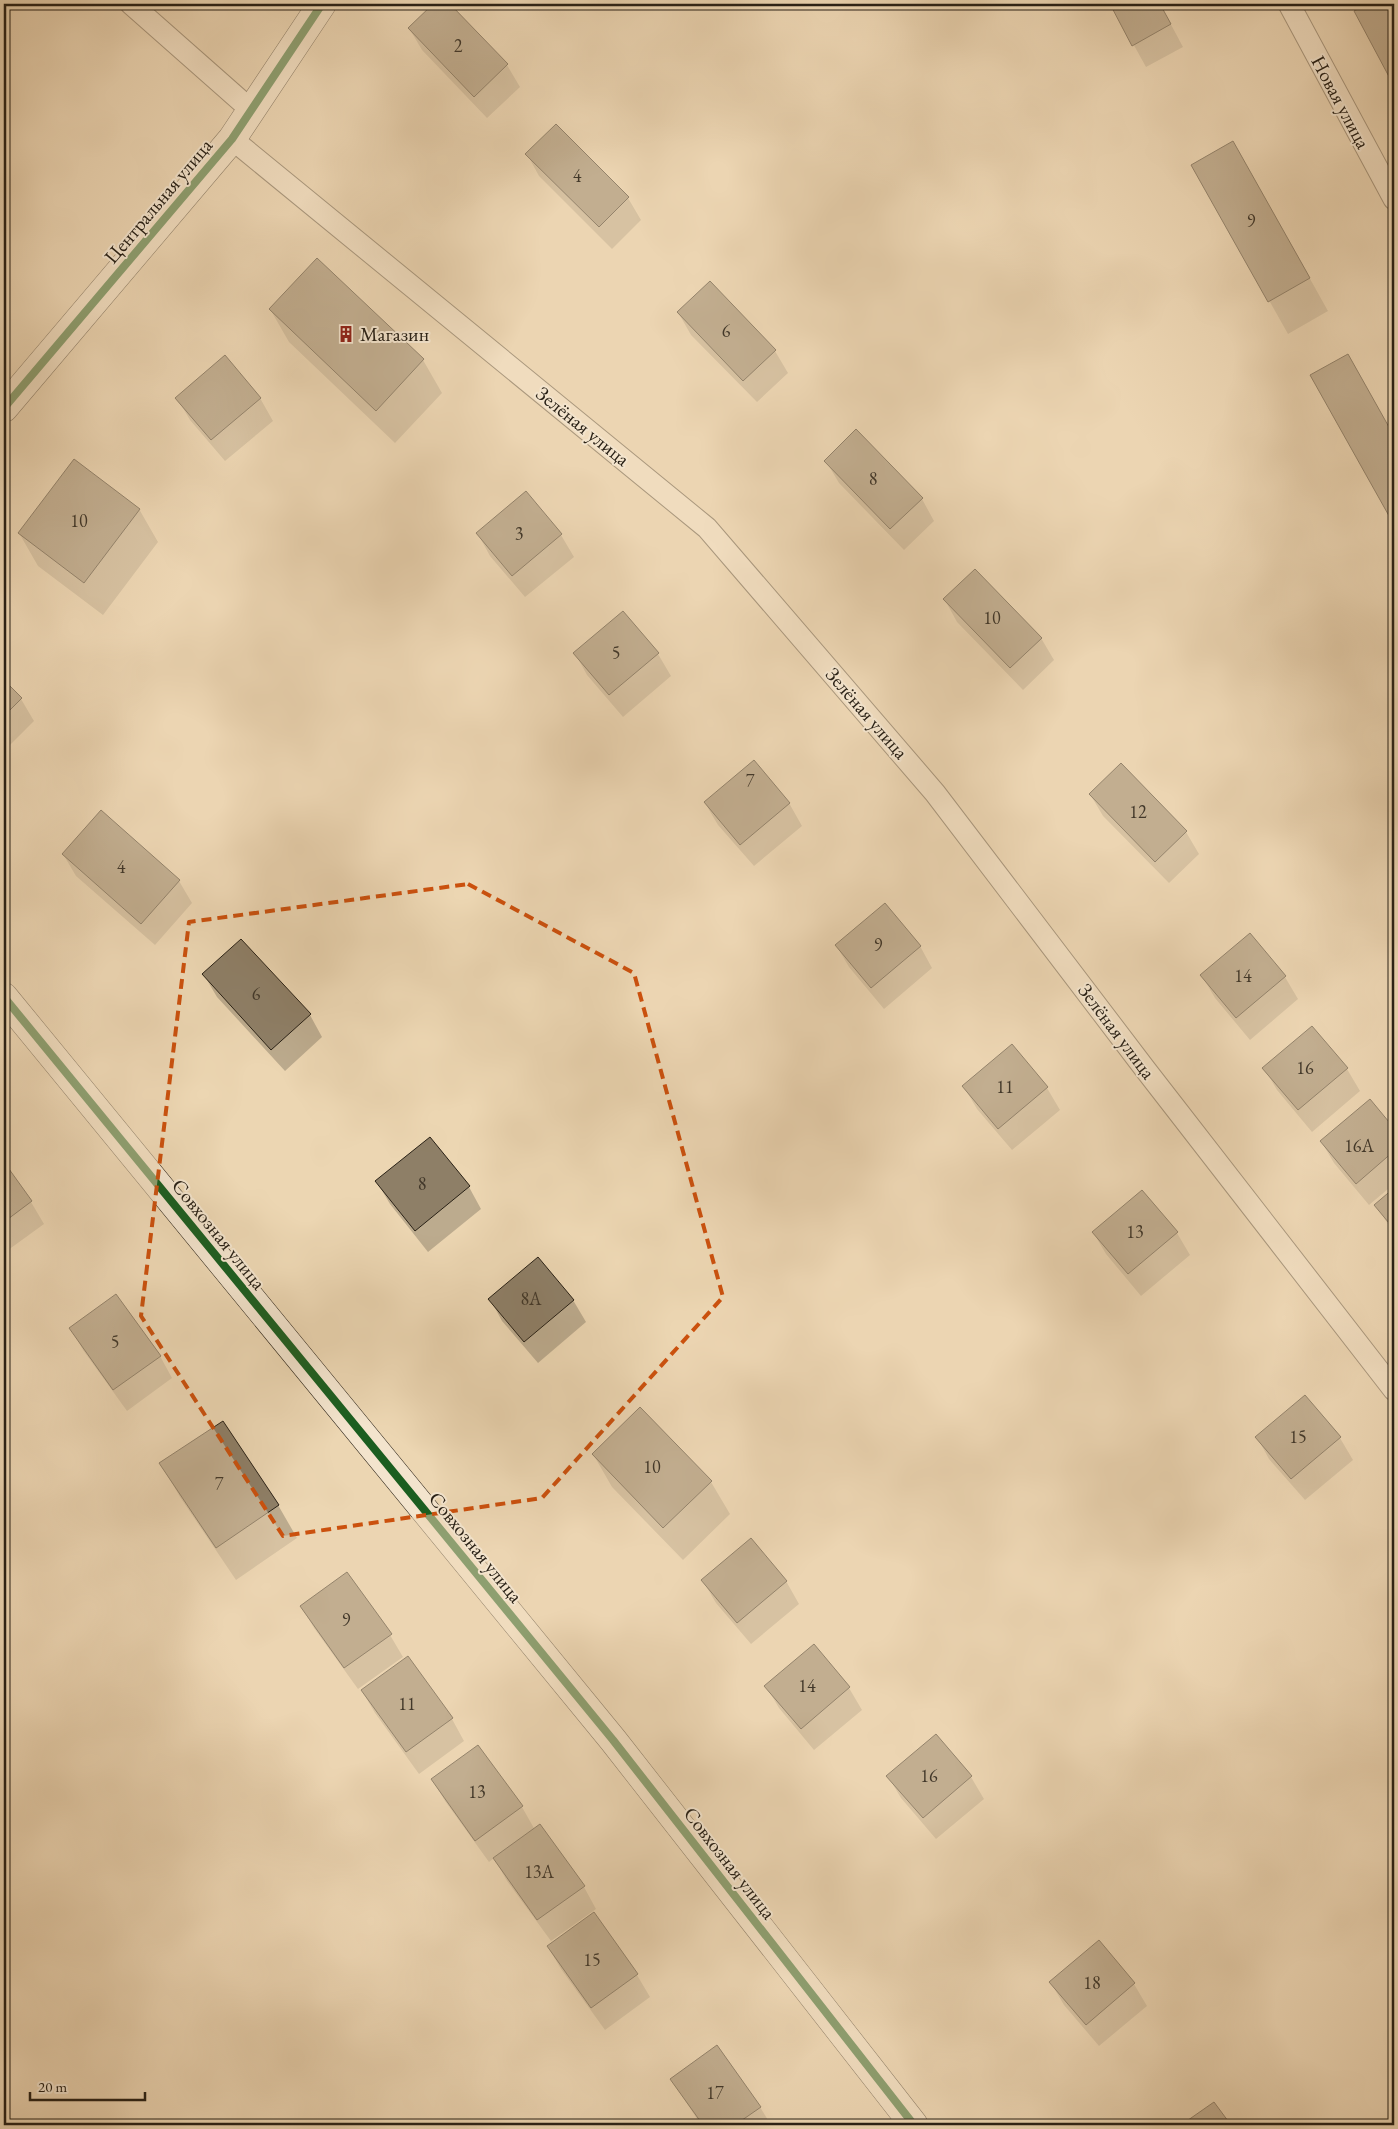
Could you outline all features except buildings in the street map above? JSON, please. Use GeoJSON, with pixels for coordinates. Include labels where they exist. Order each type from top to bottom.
{"type":"FeatureCollection","features":[{"type":"Feature","properties":{"kind":"street","name":"Центральная улица"},"geometry":{"type":"LineString","coordinates":[[4,408],[232,139],[322,4]]}},
{"type":"Feature","properties":{"kind":"street","name":"Совхозная улица"},"geometry":{"type":"LineString","coordinates":[[4,997],[607,1732],[914,2125]]}},
{"type":"Feature","properties":{"kind":"lane"},"geometry":{"type":"LineString","coordinates":[[130,4],[252,110]]}},
{"type":"Feature","properties":{"kind":"lane","name":"Новая улица"},"geometry":{"type":"LineString","coordinates":[[1289,4],[1394,199]]}},
{"type":"Feature","properties":{"kind":"lane","name":"Зелёная улица"},"geometry":{"type":"LineString","coordinates":[[232,139],[707,528],[935,793],[1145,1069],[1394,1390]]}},
{"type":"Feature","properties":{"kind":"highlighted area"},"geometry":{"type":"Polygon","coordinates":[[[468,884],[634,973],[723,1297],[542,1498],[283,1536],[141,1316],[189,922],[468,884]]]}},
{"type":"Feature","properties":{"kind":"cycle path"},"geometry":{"type":"LineString","coordinates":[[4,408],[232,139],[322,4]]}},
{"type":"Feature","properties":{"kind":"cycle path"},"geometry":{"type":"LineString","coordinates":[[4,997],[613,1740],[914,2125]]}},
{"type":"Feature","properties":{"kind":"place","name":"Магазин"},"geometry":{"type":"Point","coordinates":[346,334]}}]}
